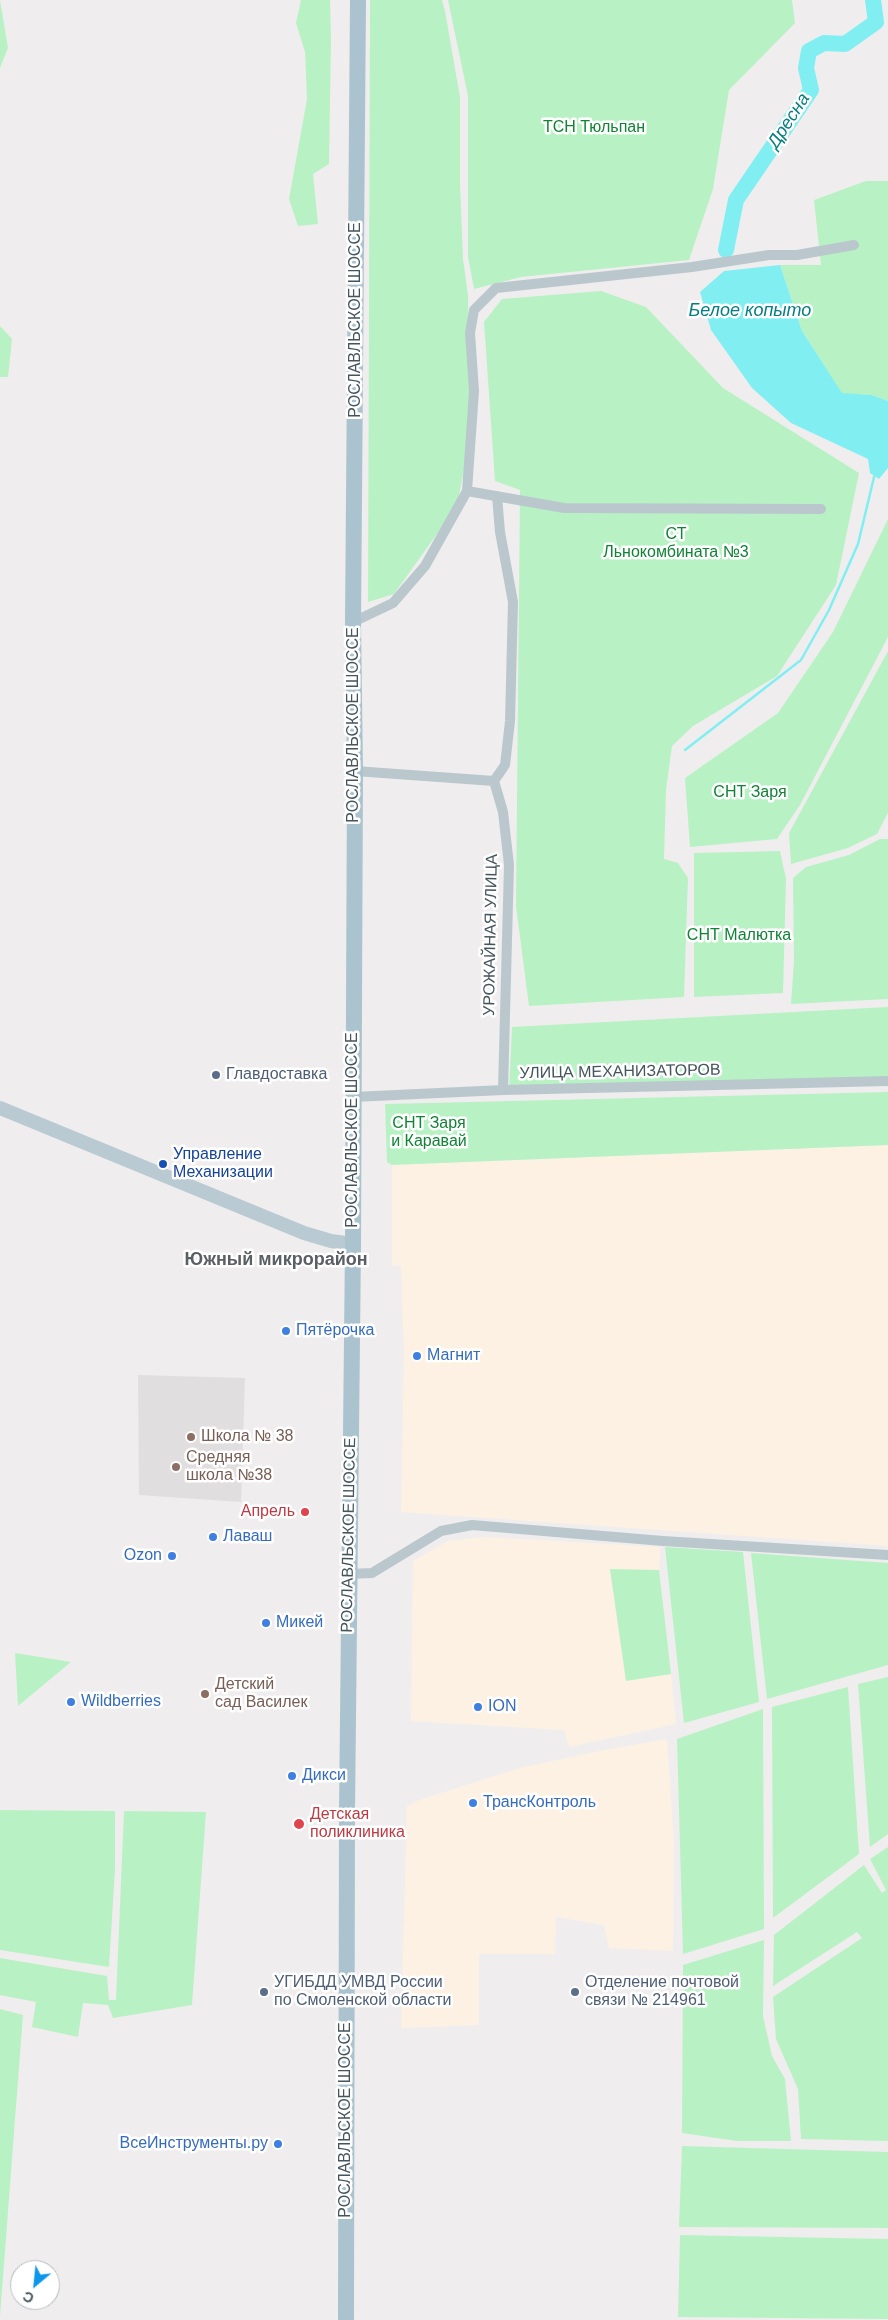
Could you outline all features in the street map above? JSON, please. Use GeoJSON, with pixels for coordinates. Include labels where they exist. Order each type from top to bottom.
{"type":"FeatureCollection","features":[{"type":"Feature","properties":{"kind":"main road","name":"РОСЛАВЛЬСКОЕ ШОССЕ"},"geometry":{"type":"LineString","coordinates":[[346,2320],[349,1574],[354,1097],[355,771],[353,622],[358,0]]}},
{"type":"Feature","properties":{"kind":"street"},"geometry":{"type":"LineString","coordinates":[[353,622],[393,603],[400,596],[426,566],[467,492],[474,391],[470,333],[474,310],[496,288],[692,266],[769,255],[797,254],[854,245]]}},
{"type":"Feature","properties":{"kind":"street"},"geometry":{"type":"LineString","coordinates":[[467,492],[564,508],[820,509]]}},
{"type":"Feature","properties":{"kind":"street"},"geometry":{"type":"LineString","coordinates":[[355,771],[494,781],[505,765],[510,721],[513,602],[500,532],[497,496]]}},
{"type":"Feature","properties":{"kind":"street","name":"УРОЖАЙНАЯ УЛИЦА"},"geometry":{"type":"LineString","coordinates":[[494,781],[503,812],[509,865],[503,1090]]}},
{"type":"Feature","properties":{"kind":"street","name":"УЛИЦА МЕХАНИЗАТОРОВ"},"geometry":{"type":"LineString","coordinates":[[354,1097],[503,1090],[888,1081]]}},
{"type":"Feature","properties":{"kind":"street"},"geometry":{"type":"LineString","coordinates":[[0,1108],[304,1233],[331,1241],[353,1244]]}},
{"type":"Feature","properties":{"kind":"street"},"geometry":{"type":"LineString","coordinates":[[349,1574],[372,1573],[440,1531],[472,1525],[663,1541],[888,1555]]}},
{"type":"Feature","properties":{"kind":"shaded area"},"geometry":{"type":"Polygon","coordinates":[[[888,1145],[888,1546],[401,1512],[404,1356],[401,1266],[392,1265],[392,1165],[888,1145]]]}},
{"type":"Feature","properties":{"kind":"shaded area","name":"Школа № 38"},"geometry":{"type":"Polygon","coordinates":[[[138,1375],[245,1378],[241,1502],[139,1495],[138,1375]]]}},
{"type":"Feature","properties":{"kind":"shaded area"},"geometry":{"type":"Polygon","coordinates":[[[484,1537],[660,1547],[659,1570],[610,1570],[626,1680],[671,1674],[676,1724],[569,1747],[564,1730],[411,1721],[413,1561],[448,1541],[484,1537]]]}},
{"type":"Feature","properties":{"kind":"shaded area"},"geometry":{"type":"Polygon","coordinates":[[[667,1739],[674,1843],[673,1951],[609,1948],[604,1925],[556,1917],[555,1954],[479,1954],[479,2025],[401,2028],[407,1806],[419,1800],[520,1768],[667,1739]]]}},
{"type":"Feature","properties":{"kind":"green space"},"geometry":{"type":"Polygon","coordinates":[[[0,0],[8,48],[0,68],[0,0]]]}},
{"type":"Feature","properties":{"kind":"green space"},"geometry":{"type":"Polygon","coordinates":[[[301,0],[330,0],[331,38],[329,164],[313,174],[318,224],[298,226],[289,199],[307,99],[305,52],[296,23],[301,0]]]}},
{"type":"Feature","properties":{"kind":"green space"},"geometry":{"type":"Polygon","coordinates":[[[370,0],[442,0],[445,11],[460,97],[460,183],[463,259],[468,295],[470,437],[457,506],[394,594],[368,602],[370,0]]]}},
{"type":"Feature","properties":{"kind":"green space","name":"ТСН Тюльпан"},"geometry":{"type":"Polygon","coordinates":[[[448,0],[792,0],[795,23],[729,90],[713,189],[689,260],[521,277],[474,289],[468,257],[468,96],[448,0]]]}},
{"type":"Feature","properties":{"kind":"green space"},"geometry":{"type":"Polygon","coordinates":[[[866,181],[888,181],[888,401],[872,395],[842,394],[802,331],[780,265],[821,265],[814,200],[866,181]]]}},
{"type":"Feature","properties":{"kind":"green space","name":"СТ Льнокомбината №3"},"geometry":{"type":"Polygon","coordinates":[[[601,291],[646,307],[723,388],[859,473],[836,585],[777,676],[693,726],[672,746],[666,790],[664,859],[678,863],[688,878],[684,997],[529,1006],[516,906],[520,490],[495,481],[484,322],[502,299],[601,291]]]}},
{"type":"Feature","properties":{"kind":"green space"},"geometry":{"type":"Polygon","coordinates":[[[0,326],[12,339],[8,377],[0,377],[0,326]]]}},
{"type":"Feature","properties":{"kind":"green space","name":"СНТ Заря"},"geometry":{"type":"Polygon","coordinates":[[[888,519],[888,637],[800,805],[777,839],[690,847],[685,778],[778,713],[833,632],[888,519]]]}},
{"type":"Feature","properties":{"kind":"green space","name":"СНТ Заря"},"geometry":{"type":"Polygon","coordinates":[[[888,651],[888,813],[877,834],[848,848],[791,864],[789,833],[888,651]]]}},
{"type":"Feature","properties":{"kind":"green space"},"geometry":{"type":"Polygon","coordinates":[[[880,839],[888,839],[888,999],[791,1004],[794,961],[793,878],[806,867],[849,855],[880,839]]]}},
{"type":"Feature","properties":{"kind":"green space","name":"СНТ Малютка"},"geometry":{"type":"Polygon","coordinates":[[[780,851],[786,879],[783,993],[694,997],[694,853],[780,851]]]}},
{"type":"Feature","properties":{"kind":"green space","name":"СНТ Заря и Каравай"},"geometry":{"type":"Polygon","coordinates":[[[888,1007],[888,1081],[509,1092],[512,1027],[888,1007]]]}},
{"type":"Feature","properties":{"kind":"green space","name":"СНТ Заря и Каравай"},"geometry":{"type":"Polygon","coordinates":[[[888,1092],[888,1145],[392,1165],[387,1162],[385,1104],[888,1092]]]}},
{"type":"Feature","properties":{"kind":"green space"},"geometry":{"type":"Polygon","coordinates":[[[665,1547],[743,1552],[759,1702],[684,1723],[665,1547]]]}},
{"type":"Feature","properties":{"kind":"green space"},"geometry":{"type":"Polygon","coordinates":[[[751,1553],[888,1563],[888,1665],[767,1699],[751,1553]]]}},
{"type":"Feature","properties":{"kind":"green space"},"geometry":{"type":"Polygon","coordinates":[[[610,1569],[659,1570],[671,1674],[626,1681],[610,1569]]]}},
{"type":"Feature","properties":{"kind":"green space"},"geometry":{"type":"Polygon","coordinates":[[[15,1653],[71,1662],[18,1706],[15,1653]]]}},
{"type":"Feature","properties":{"kind":"green space"},"geometry":{"type":"Polygon","coordinates":[[[888,1677],[888,1834],[870,1847],[858,1684],[888,1677]]]}},
{"type":"Feature","properties":{"kind":"green space"},"geometry":{"type":"Polygon","coordinates":[[[848,1687],[859,1854],[773,1918],[772,1707],[848,1687]]]}},
{"type":"Feature","properties":{"kind":"green space"},"geometry":{"type":"Polygon","coordinates":[[[763,1709],[764,1929],[683,1954],[677,1739],[763,1709]]]}},
{"type":"Feature","properties":{"kind":"green space"},"geometry":{"type":"Polygon","coordinates":[[[0,1810],[115,1811],[115,1869],[109,1967],[0,1950],[0,1810]]]}},
{"type":"Feature","properties":{"kind":"green space"},"geometry":{"type":"Polygon","coordinates":[[[124,1811],[206,1812],[192,2005],[113,2018],[108,2005],[83,2003],[78,2037],[32,2027],[36,2002],[0,1995],[0,1958],[107,1976],[109,2000],[116,2000],[124,1811]]]}},
{"type":"Feature","properties":{"kind":"green space"},"geometry":{"type":"Polygon","coordinates":[[[888,1847],[888,2141],[801,2139],[798,2089],[776,2039],[773,1997],[862,1938],[857,1932],[773,1986],[774,1935],[864,1865],[882,1893],[886,1890],[870,1859],[888,1847]]]}},
{"type":"Feature","properties":{"kind":"green space"},"geometry":{"type":"Polygon","coordinates":[[[764,1940],[763,2016],[772,2056],[785,2079],[791,2141],[737,2141],[682,2133],[683,1965],[764,1940]]]}},
{"type":"Feature","properties":{"kind":"green space"},"geometry":{"type":"Polygon","coordinates":[[[0,2009],[23,2015],[0,2316],[0,2009]]]}},
{"type":"Feature","properties":{"kind":"green space"},"geometry":{"type":"Polygon","coordinates":[[[682,2146],[888,2152],[888,2228],[679,2227],[682,2146]]]}},
{"type":"Feature","properties":{"kind":"green space"},"geometry":{"type":"Polygon","coordinates":[[[680,2235],[888,2239],[888,2319],[678,2317],[680,2235]]]}},
{"type":"Feature","properties":{"kind":"water","name":"Белое копыто"},"geometry":{"type":"Polygon","coordinates":[[[780,265],[802,331],[842,393],[872,395],[888,401],[888,468],[879,479],[870,473],[868,459],[791,423],[752,388],[711,330],[700,292],[724,271],[780,265]]]}},
{"type":"Feature","properties":{"kind":"waterway","name":"Дресна"},"geometry":{"type":"LineString","coordinates":[[726,250],[736,200],[811,90],[806,68],[809,51],[824,43],[845,44],[876,22],[873,0]]}},
{"type":"Feature","properties":{"kind":"waterway"},"geometry":{"type":"LineString","coordinates":[[685,750],[801,660],[829,610],[858,544],[875,473]]}},
{"type":"Feature","properties":{"kind":"place","name":"Главдоставка"},"geometry":{"type":"Point","coordinates":[216,1075]}},
{"type":"Feature","properties":{"kind":"place","name":"Управление Механизации"},"geometry":{"type":"Point","coordinates":[163,1164]}},
{"type":"Feature","properties":{"kind":"place","name":"Пятёрочка"},"geometry":{"type":"Point","coordinates":[286,1331]}},
{"type":"Feature","properties":{"kind":"place","name":"Магнит"},"geometry":{"type":"Point","coordinates":[417,1356]}},
{"type":"Feature","properties":{"kind":"place","name":"Школа № 38"},"geometry":{"type":"Point","coordinates":[191,1437]}},
{"type":"Feature","properties":{"kind":"place","name":"Средняя школа №38"},"geometry":{"type":"Point","coordinates":[176,1467]}},
{"type":"Feature","properties":{"kind":"place","name":"Апрель"},"geometry":{"type":"Point","coordinates":[305,1512]}},
{"type":"Feature","properties":{"kind":"place","name":"Лаваш"},"geometry":{"type":"Point","coordinates":[213,1537]}},
{"type":"Feature","properties":{"kind":"place","name":"Ozon"},"geometry":{"type":"Point","coordinates":[172,1556]}},
{"type":"Feature","properties":{"kind":"place","name":"Микей"},"geometry":{"type":"Point","coordinates":[266,1623]}},
{"type":"Feature","properties":{"kind":"place","name":"Детский сад Василек"},"geometry":{"type":"Point","coordinates":[205,1694]}},
{"type":"Feature","properties":{"kind":"place","name":"Wildberries"},"geometry":{"type":"Point","coordinates":[71,1702]}},
{"type":"Feature","properties":{"kind":"place","name":"ION"},"geometry":{"type":"Point","coordinates":[478,1707]}},
{"type":"Feature","properties":{"kind":"place","name":"Дикси"},"geometry":{"type":"Point","coordinates":[292,1776]}},
{"type":"Feature","properties":{"kind":"place","name":"ТрансКонтроль"},"geometry":{"type":"Point","coordinates":[473,1803]}},
{"type":"Feature","properties":{"kind":"place","name":"Детская поликлиника"},"geometry":{"type":"Point","coordinates":[299,1824]}},
{"type":"Feature","properties":{"kind":"place","name":"УГИБДД УМВД России по Смоленской области"},"geometry":{"type":"Point","coordinates":[264,1992]}},
{"type":"Feature","properties":{"kind":"place","name":"Отделение почтовой связи № 214961"},"geometry":{"type":"Point","coordinates":[575,1992]}},
{"type":"Feature","properties":{"kind":"place","name":"ВсеИнструменты.ру"},"geometry":{"type":"Point","coordinates":[278,2144]}},
{"type":"Feature","properties":{"kind":"district","name":"Южный микрорайон"},"geometry":{"type":"Point","coordinates":[276,1260]}}]}
